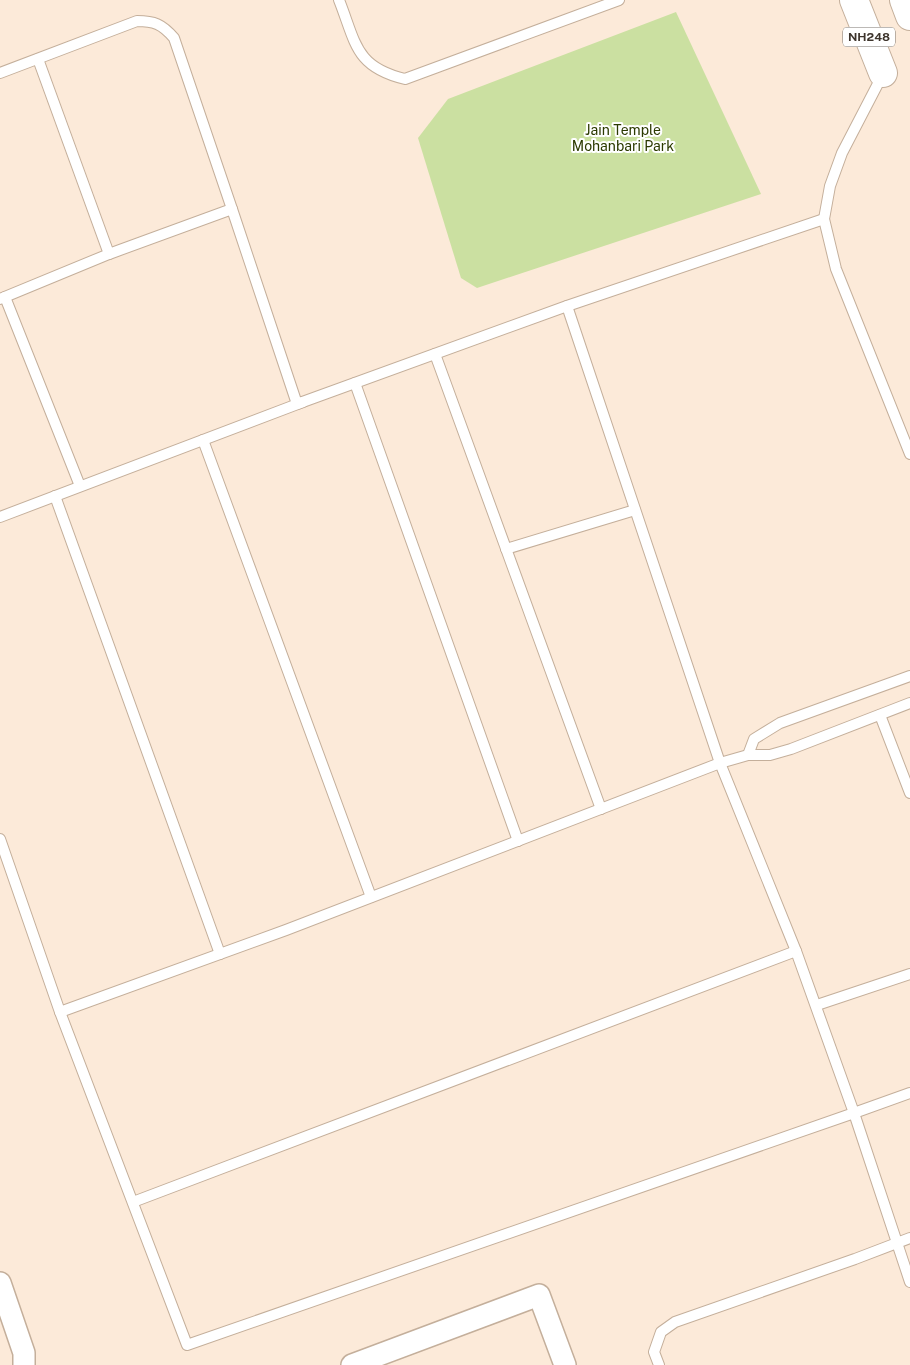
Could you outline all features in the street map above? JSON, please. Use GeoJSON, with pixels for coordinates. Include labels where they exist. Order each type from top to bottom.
{"type":"FeatureCollection","features":[{"type":"Feature","properties":{"kind":"highway","name":"NH248"},"geometry":{"type":"LineString","coordinates":[[854,0],[883,73]]}},
{"type":"Feature","properties":{"kind":"highway","name":"NH248"},"geometry":{"type":"LineString","coordinates":[[904,0],[910,16]]}},
{"type":"Feature","properties":{"kind":"street"},"geometry":{"type":"LineString","coordinates":[[0,1283],[24,1353],[24,1365]]}},
{"type":"Feature","properties":{"kind":"street"},"geometry":{"type":"LineString","coordinates":[[352,1365],[539,1295],[565,1365]]}},
{"type":"Feature","properties":{"kind":"lane"},"geometry":{"type":"LineString","coordinates":[[339,0],[361,56],[383,74],[405,78],[619,0]]}},
{"type":"Feature","properties":{"kind":"lane"},"geometry":{"type":"LineString","coordinates":[[0,73],[137,21],[152,21],[164,27],[174,38],[297,404],[312,399]]}},
{"type":"Feature","properties":{"kind":"lane"},"geometry":{"type":"LineString","coordinates":[[38,59],[109,254]]}},
{"type":"Feature","properties":{"kind":"lane"},"geometry":{"type":"LineString","coordinates":[[883,73],[842,153],[830,186],[824,219],[836,268],[910,454]]}},
{"type":"Feature","properties":{"kind":"lane"},"geometry":{"type":"LineString","coordinates":[[80,486],[3,298],[109,254],[232,209]]}},
{"type":"Feature","properties":{"kind":"lane"},"geometry":{"type":"LineString","coordinates":[[0,517],[312,399],[567,306],[824,219]]}},
{"type":"Feature","properties":{"kind":"lane"},"geometry":{"type":"LineString","coordinates":[[567,306],[720,763],[817,1005],[910,1282]]}},
{"type":"Feature","properties":{"kind":"lane"},"geometry":{"type":"LineString","coordinates":[[435,354],[601,809]]}},
{"type":"Feature","properties":{"kind":"lane"},"geometry":{"type":"LineString","coordinates":[[355,383],[518,841]]}},
{"type":"Feature","properties":{"kind":"lane"},"geometry":{"type":"LineString","coordinates":[[202,440],[371,897]]}},
{"type":"Feature","properties":{"kind":"lane"},"geometry":{"type":"LineString","coordinates":[[55,496],[220,954]]}},
{"type":"Feature","properties":{"kind":"lane"},"geometry":{"type":"LineString","coordinates":[[506,549],[635,510]]}},
{"type":"Feature","properties":{"kind":"lane"},"geometry":{"type":"LineString","coordinates":[[748,755],[754,738],[780,723],[910,676]]}},
{"type":"Feature","properties":{"kind":"lane"},"geometry":{"type":"LineString","coordinates":[[60,1012],[220,954],[720,763],[748,755],[770,755],[791,749],[910,703]]}},
{"type":"Feature","properties":{"kind":"lane"},"geometry":{"type":"LineString","coordinates":[[880,715],[910,793]]}},
{"type":"Feature","properties":{"kind":"lane"},"geometry":{"type":"LineString","coordinates":[[0,839],[60,1012],[187,1345],[910,1093]]}},
{"type":"Feature","properties":{"kind":"lane"},"geometry":{"type":"LineString","coordinates":[[133,1202],[796,951]]}},
{"type":"Feature","properties":{"kind":"lane"},"geometry":{"type":"LineString","coordinates":[[817,1005],[910,974]]}},
{"type":"Feature","properties":{"kind":"lane"},"geometry":{"type":"LineString","coordinates":[[659,1365],[654,1352],[661,1332],[675,1322],[856,1259],[910,1238]]}},
{"type":"Feature","properties":{"kind":"green space","name":"Jain Temple Mohanbari Park"},"geometry":{"type":"Polygon","coordinates":[[[676,12],[761,194],[477,288],[461,278],[418,138],[448,99],[676,12]]]}}]}
